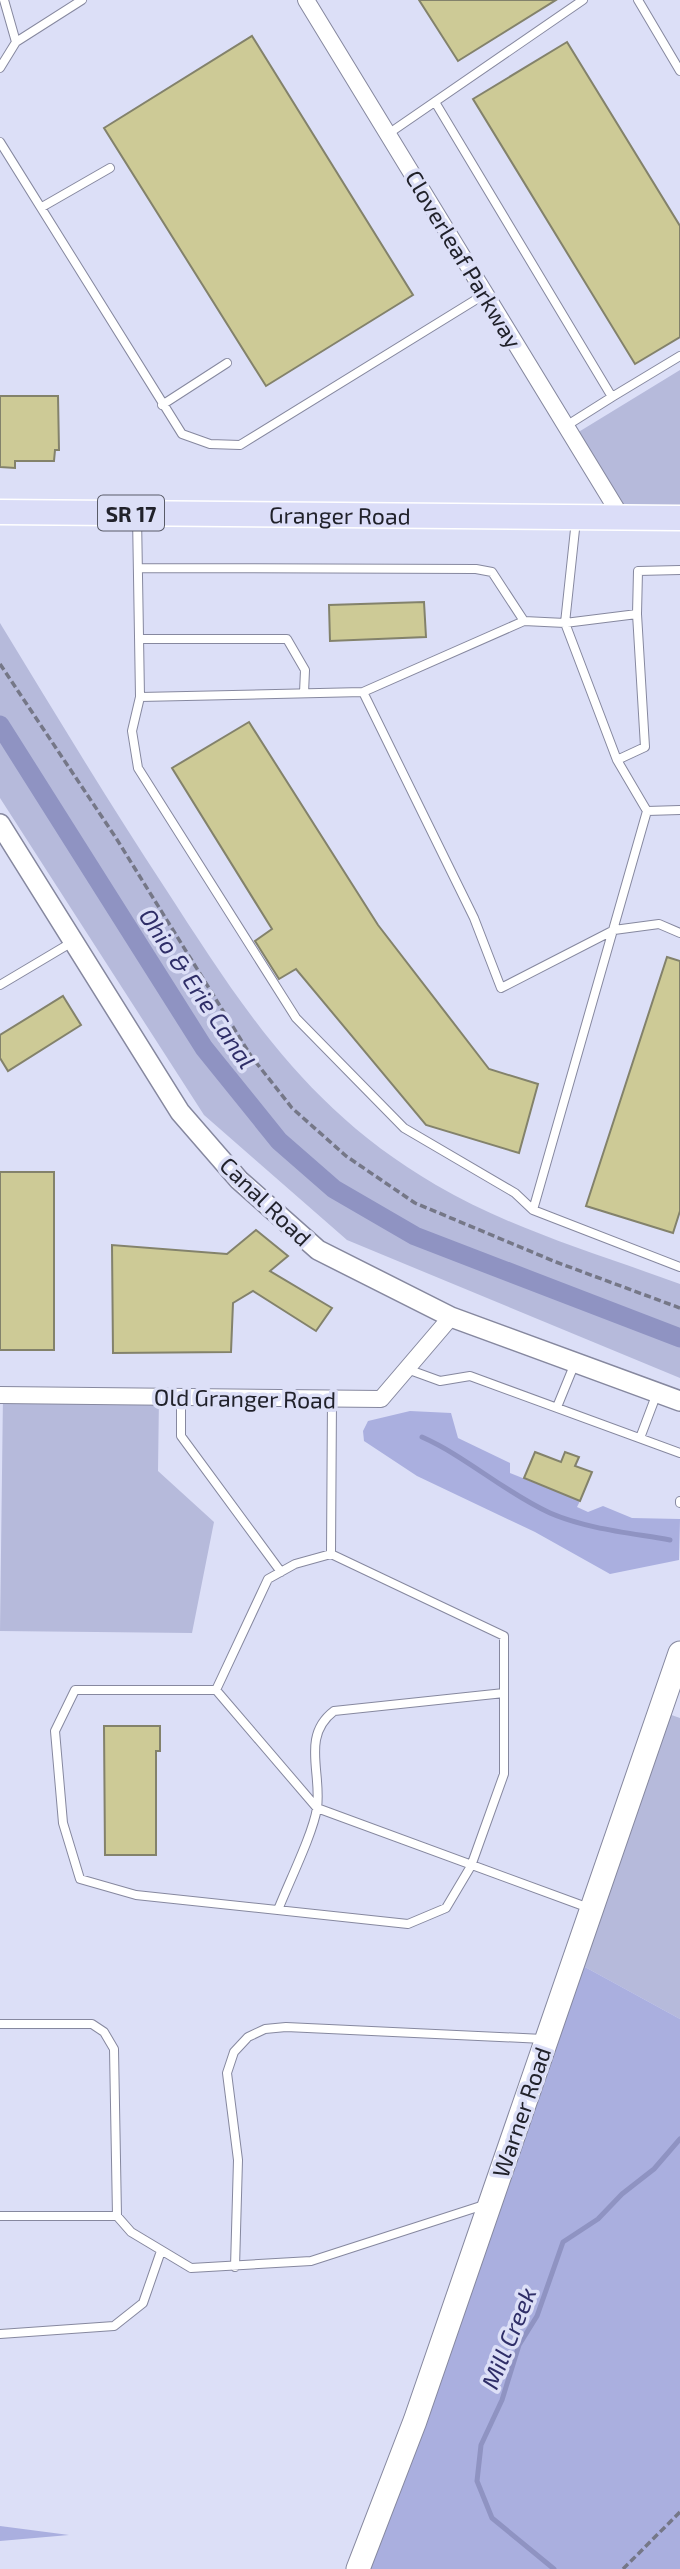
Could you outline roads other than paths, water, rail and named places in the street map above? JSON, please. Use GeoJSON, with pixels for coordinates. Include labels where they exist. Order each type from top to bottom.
{"type":"FeatureCollection","features":[{"type":"Feature","properties":{"kind":"main road","name":"Granger Road"},"geometry":{"type":"LineString","coordinates":[[0,512],[680,519]]}},
{"type":"Feature","properties":{"kind":"main road","name":"Warner Road"},"geometry":{"type":"LineString","coordinates":[[358,2569],[415,2421],[680,1653]]}},
{"type":"Feature","properties":{"kind":"street","name":"Cloverleaf Parkway"},"geometry":{"type":"LineString","coordinates":[[306,0],[622,518]]}},
{"type":"Feature","properties":{"kind":"street","name":"Canal Road"},"geometry":{"type":"LineString","coordinates":[[0,824],[180,1112],[239,1180],[318,1250],[451,1317],[680,1401]]}},
{"type":"Feature","properties":{"kind":"street","name":"Old Granger Road"},"geometry":{"type":"LineString","coordinates":[[0,1395],[381,1399],[451,1317]]}},
{"type":"Feature","properties":{"kind":"lane"},"geometry":{"type":"LineString","coordinates":[[4,0],[16,42]]}},
{"type":"Feature","properties":{"kind":"lane"},"geometry":{"type":"LineString","coordinates":[[0,68],[16,42],[82,0]]}},
{"type":"Feature","properties":{"kind":"lane"},"geometry":{"type":"LineString","coordinates":[[388,134],[583,0]]}},
{"type":"Feature","properties":{"kind":"lane"},"geometry":{"type":"LineString","coordinates":[[638,0],[680,71]]}},
{"type":"Feature","properties":{"kind":"lane"},"geometry":{"type":"LineString","coordinates":[[435,102],[612,397]]}},
{"type":"Feature","properties":{"kind":"lane"},"geometry":{"type":"LineString","coordinates":[[0,142],[181,434],[210,444],[240,445],[485,294]]}},
{"type":"Feature","properties":{"kind":"lane"},"geometry":{"type":"LineString","coordinates":[[42,207],[110,168]]}},
{"type":"Feature","properties":{"kind":"lane"},"geometry":{"type":"LineString","coordinates":[[566,426],[680,356]]}},
{"type":"Feature","properties":{"kind":"lane"},"geometry":{"type":"LineString","coordinates":[[162,405],[228,363]]}},
{"type":"Feature","properties":{"kind":"lane"},"geometry":{"type":"LineString","coordinates":[[137,513],[140,696],[132,731],[138,768],[296,1018],[404,1128],[515,1193],[533,1210],[680,1267]]}},
{"type":"Feature","properties":{"kind":"lane"},"geometry":{"type":"LineString","coordinates":[[533,1210],[646,811],[617,760],[565,623],[576,517]]}},
{"type":"Feature","properties":{"kind":"lane"},"geometry":{"type":"LineString","coordinates":[[138,568],[476,569],[492,572],[524,621]]}},
{"type":"Feature","properties":{"kind":"lane"},"geometry":{"type":"LineString","coordinates":[[617,760],[645,747],[637,614],[638,570],[680,570]]}},
{"type":"Feature","properties":{"kind":"lane"},"geometry":{"type":"LineString","coordinates":[[140,696],[363,692],[524,621],[565,623],[637,614]]}},
{"type":"Feature","properties":{"kind":"lane"},"geometry":{"type":"LineString","coordinates":[[139,639],[287,639],[305,670],[304,693]]}},
{"type":"Feature","properties":{"kind":"lane"},"geometry":{"type":"LineString","coordinates":[[363,692],[474,918],[501,988],[614,930],[659,924],[680,933]]}},
{"type":"Feature","properties":{"kind":"lane"},"geometry":{"type":"LineString","coordinates":[[646,811],[680,810]]}},
{"type":"Feature","properties":{"kind":"lane"},"geometry":{"type":"LineString","coordinates":[[0,985],[74,941]]}},
{"type":"Feature","properties":{"kind":"lane"},"geometry":{"type":"LineString","coordinates":[[557,1406],[575,1363]]}},
{"type":"Feature","properties":{"kind":"lane"},"geometry":{"type":"LineString","coordinates":[[407,1369],[440,1381],[470,1376],[680,1452]]}},
{"type":"Feature","properties":{"kind":"lane"},"geometry":{"type":"LineString","coordinates":[[640,1438],[657,1393]]}},
{"type":"Feature","properties":{"kind":"lane"},"geometry":{"type":"LineString","coordinates":[[181,1397],[181,1436],[281,1572]]}},
{"type":"Feature","properties":{"kind":"lane"},"geometry":{"type":"LineString","coordinates":[[331,1554],[332,1399]]}},
{"type":"Feature","properties":{"kind":"lane"},"geometry":{"type":"LineString","coordinates":[[216,1690],[268,1580],[295,1564],[331,1554],[504,1636],[503,1774],[471,1866],[446,1908],[408,1924],[136,1895],[80,1879],[63,1823],[55,1731],[75,1690],[216,1690],[317,1808],[471,1866],[592,1909]]}},
{"type":"Feature","properties":{"kind":"lane"},"geometry":{"type":"LineString","coordinates":[[278,1910],[317,1808],[314,1735],[324,1719],[334,1712],[504,1693]]}},
{"type":"Feature","properties":{"kind":"lane"},"geometry":{"type":"LineString","coordinates":[[0,2024],[92,2024],[104,2032],[114,2049],[117,2216],[131,2232],[191,2268],[311,2261],[490,2203]]}},
{"type":"Feature","properties":{"kind":"lane"},"geometry":{"type":"LineString","coordinates":[[235,2267],[238,2160],[227,2073],[234,2052],[248,2037],[265,2029],[286,2027],[546,2039]]}},
{"type":"Feature","properties":{"kind":"lane"},"geometry":{"type":"LineString","coordinates":[[0,2216],[117,2216]]}},
{"type":"Feature","properties":{"kind":"lane"},"geometry":{"type":"LineString","coordinates":[[0,2334],[114,2326],[143,2303],[161,2250]]}},
{"type":"Feature","properties":{"kind":"waterway","name":"Ohio & Erie Canal"},"geometry":{"type":"LineString","coordinates":[[0,725],[204,1048],[279,1141],[334,1189],[415,1236],[680,1338]]}},
{"type":"Feature","properties":{"kind":"waterway"},"geometry":{"type":"LineString","coordinates":[[422,1437],[455,1454],[533,1505],[550,1513],[594,1527],[670,1540]]}},
{"type":"Feature","properties":{"kind":"waterway","name":"Mill Creek"},"geometry":{"type":"LineString","coordinates":[[554,2569],[492,2518],[477,2481],[481,2445],[502,2400],[519,2345],[537,2316],[563,2242],[598,2219],[622,2194],[654,2169],[680,2139]]}}]}
